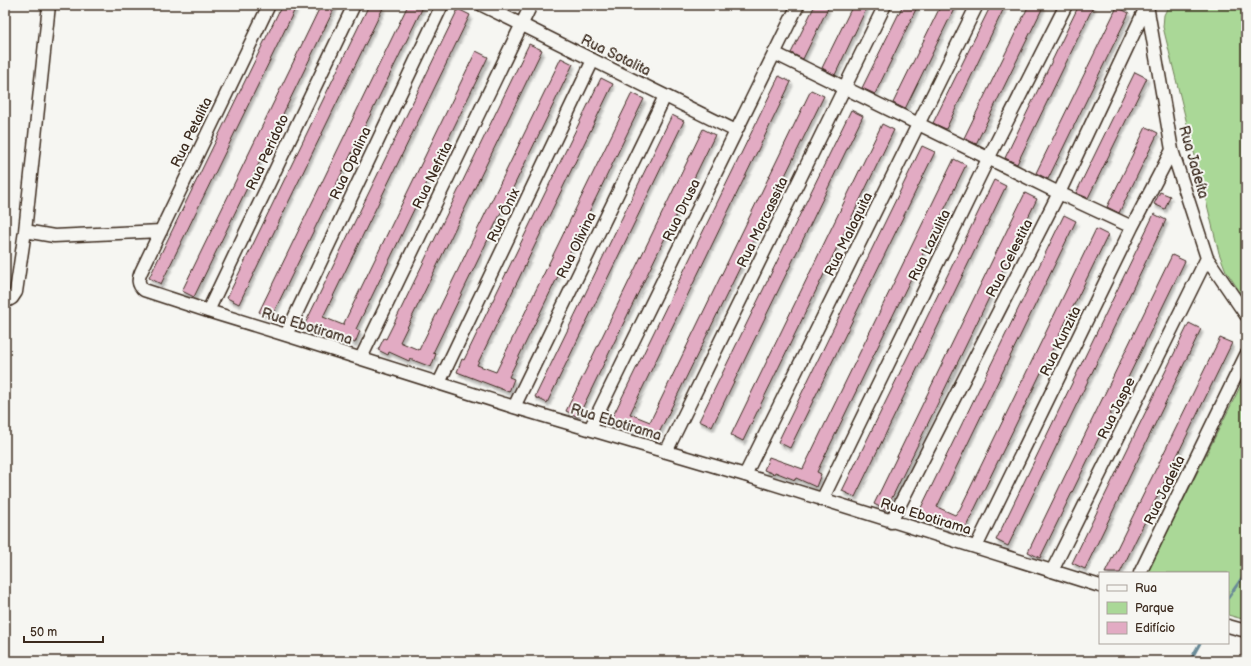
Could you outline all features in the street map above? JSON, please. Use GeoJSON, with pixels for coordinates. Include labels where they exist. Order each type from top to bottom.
{"type":"FeatureCollection","features":[{"type":"Feature","properties":{"kind":"street"},"geometry":{"type":"LineString","coordinates":[[5,302],[12,298],[16,292],[25,231],[49,5]]}},
{"type":"Feature","properties":{"kind":"street","name":"Rua Petalita"},"geometry":{"type":"LineString","coordinates":[[141,272],[269,5]]}},
{"type":"Feature","properties":{"kind":"street","name":"Rua Peridoto"},"geometry":{"type":"LineString","coordinates":[[208,311],[354,5]]}},
{"type":"Feature","properties":{"kind":"street","name":"Rua Opalina"},"geometry":{"type":"LineString","coordinates":[[286,335],[442,5]]}},
{"type":"Feature","properties":{"kind":"street","name":"Rua Sotalita"},"geometry":{"type":"LineString","coordinates":[[482,5],[736,131]]}},
{"type":"Feature","properties":{"kind":"street","name":"Rua Nefrita"},"geometry":{"type":"LineString","coordinates":[[361,358],[531,5]]}},
{"type":"Feature","properties":{"kind":"street","name":"Rua Drusa"},"geometry":{"type":"LineString","coordinates":[[590,429],[798,5]]}},
{"type":"Feature","properties":{"kind":"street","name":"Rua Marcassita"},"geometry":{"type":"LineString","coordinates":[[666,452],[885,5]]}},
{"type":"Feature","properties":{"kind":"street","name":"Rua Malaquita"},"geometry":{"type":"LineString","coordinates":[[745,476],[977,5]]}},
{"type":"Feature","properties":{"kind":"street","name":"Rua Lazulita"},"geometry":{"type":"LineString","coordinates":[[822,500],[988,159],[1066,5]]}},
{"type":"Feature","properties":{"kind":"street","name":"Rua Jadeíta"},"geometry":{"type":"LineString","coordinates":[[1147,5],[1172,150],[1207,258],[1246,315]]}},
{"type":"Feature","properties":{"kind":"street","name":"Rua Celestita"},"geometry":{"type":"LineString","coordinates":[[891,522],[1059,193],[1147,5]]}},
{"type":"Feature","properties":{"kind":"street"},"geometry":{"type":"LineString","coordinates":[[774,53],[988,159],[1132,227]]}},
{"type":"Feature","properties":{"kind":"street","name":"Rua Ônix"},"geometry":{"type":"LineString","coordinates":[[439,383],[593,60]]}},
{"type":"Feature","properties":{"kind":"street","name":"Rua Olivina"},"geometry":{"type":"LineString","coordinates":[[514,406],[665,96]]}},
{"type":"Feature","properties":{"kind":"street","name":"Rua Kunzita"},"geometry":{"type":"LineString","coordinates":[[976,547],[1132,227],[1172,150]]}},
{"type":"Feature","properties":{"kind":"street"},"geometry":{"type":"LineString","coordinates":[[25,231],[54,236],[160,231]]}},
{"type":"Feature","properties":{"kind":"street","name":"Rua Jaspe"},"geometry":{"type":"LineString","coordinates":[[1052,571],[1207,258]]}},
{"type":"Feature","properties":{"kind":"street","name":"Rua Ebotirama"},"geometry":{"type":"LineString","coordinates":[[141,272],[138,282],[144,290],[208,311],[1099,586]]}},
{"type":"Feature","properties":{"kind":"street","name":"Rua Jadeíta"},"geometry":{"type":"LineString","coordinates":[[1140,572],[1246,356]]}},
{"type":"Feature","properties":{"kind":"street"},"geometry":{"type":"LineString","coordinates":[[1229,626],[1246,631]]}},
{"type":"Feature","properties":{"kind":"green space"},"geometry":{"type":"Polygon","coordinates":[[[1169,5],[1246,5],[1246,301],[1226,271],[1219,253],[1163,27],[1164,15],[1169,5]]]}},
{"type":"Feature","properties":{"kind":"green space"},"geometry":{"type":"Polygon","coordinates":[[[1246,375],[1246,620],[1229,615],[1229,572],[1148,572],[1246,375]]]}},
{"type":"Feature","properties":{"kind":"building"},"geometry":{"type":"Polygon","coordinates":[[[282,5],[297,5],[161,284],[149,278],[282,5]]]}},
{"type":"Feature","properties":{"kind":"building"},"geometry":{"type":"Polygon","coordinates":[[[321,5],[336,5],[194,297],[182,291],[321,5]]]}},
{"type":"Feature","properties":{"kind":"building"},"geometry":{"type":"Polygon","coordinates":[[[369,5],[378,5],[383,8],[239,304],[227,298],[369,5]]]}},
{"type":"Feature","properties":{"kind":"building"},"geometry":{"type":"Polygon","coordinates":[[[408,5],[424,5],[271,318],[259,312],[408,5]]]}},
{"type":"Feature","properties":{"kind":"building"},"geometry":{"type":"Polygon","coordinates":[[[815,5],[821,5],[828,8],[803,59],[791,53],[815,5]]]}},
{"type":"Feature","properties":{"kind":"building"},"geometry":{"type":"Polygon","coordinates":[[[853,5],[868,5],[835,75],[822,68],[853,5]]]}},
{"type":"Feature","properties":{"kind":"building"},"geometry":{"type":"Polygon","coordinates":[[[903,5],[918,5],[875,94],[862,88],[903,5]]]}},
{"type":"Feature","properties":{"kind":"building"},"geometry":{"type":"Polygon","coordinates":[[[941,5],[956,5],[905,109],[893,103],[941,5]]]}},
{"type":"Feature","properties":{"kind":"building"},"geometry":{"type":"Polygon","coordinates":[[[991,5],[999,5],[1004,8],[946,129],[933,123],[991,5]]]}},
{"type":"Feature","properties":{"kind":"building"},"geometry":{"type":"Polygon","coordinates":[[[1029,5],[1044,5],[976,144],[964,138],[1029,5]]]}},
{"type":"Feature","properties":{"kind":"building"},"geometry":{"type":"Polygon","coordinates":[[[1079,5],[1094,5],[1017,164],[1005,158],[1079,5]]]}},
{"type":"Feature","properties":{"kind":"building"},"geometry":{"type":"Polygon","coordinates":[[[1117,7],[1129,13],[1048,179],[1036,173],[1117,7]]]}},
{"type":"Feature","properties":{"kind":"building"},"geometry":{"type":"Polygon","coordinates":[[[458,9],[470,15],[323,317],[343,325],[476,51],[488,57],[356,329],[360,331],[355,343],[332,334],[332,336],[304,326],[458,9]]]}},
{"type":"Feature","properties":{"kind":"building"},"geometry":{"type":"Polygon","coordinates":[[[529,44],[542,50],[400,342],[419,350],[561,58],[573,64],[433,353],[436,354],[431,367],[410,359],[409,361],[389,352],[388,355],[378,350],[384,338],[386,339],[399,313],[529,44]]]}},
{"type":"Feature","properties":{"kind":"building"},"geometry":{"type":"Polygon","coordinates":[[[1135,72],[1147,78],[1088,198],[1076,193],[1135,72]]]}},
{"type":"Feature","properties":{"kind":"building"},"geometry":{"type":"Polygon","coordinates":[[[779,76],[791,82],[630,414],[650,422],[811,90],[824,96],[658,435],[640,426],[638,432],[610,422],[779,76]]]}},
{"type":"Feature","properties":{"kind":"building"},"geometry":{"type":"Polygon","coordinates":[[[601,78],[613,84],[477,365],[496,372],[632,93],[644,99],[509,377],[514,379],[509,392],[457,372],[462,359],[464,360],[601,78]]]}},
{"type":"Feature","properties":{"kind":"building"},"geometry":{"type":"Polygon","coordinates":[[[851,110],[863,116],[712,427],[699,421],[851,110]]]}},
{"type":"Feature","properties":{"kind":"building"},"geometry":{"type":"Polygon","coordinates":[[[672,115],[684,121],[547,403],[535,397],[672,115]]]}},
{"type":"Feature","properties":{"kind":"building"},"geometry":{"type":"Polygon","coordinates":[[[882,124],[894,130],[743,441],[731,435],[882,124]]]}},
{"type":"Feature","properties":{"kind":"building"},"geometry":{"type":"Polygon","coordinates":[[[1146,127],[1158,133],[1119,213],[1107,207],[1146,127]]]}},
{"type":"Feature","properties":{"kind":"building"},"geometry":{"type":"Polygon","coordinates":[[[703,129],[715,135],[578,417],[566,411],[703,129]]]}},
{"type":"Feature","properties":{"kind":"building"},"geometry":{"type":"Polygon","coordinates":[[[922,146],[935,152],[790,448],[778,442],[922,146]]]}},
{"type":"Feature","properties":{"kind":"building"},"geometry":{"type":"Polygon","coordinates":[[[954,159],[966,165],[817,472],[821,474],[816,487],[796,478],[795,480],[775,472],[774,474],[764,470],[769,457],[803,469],[954,159]]]}},
{"type":"Feature","properties":{"kind":"building"},"geometry":{"type":"Polygon","coordinates":[[[994,180],[1006,186],[855,497],[842,491],[994,180]]]}},
{"type":"Feature","properties":{"kind":"building"},"geometry":{"type":"Polygon","coordinates":[[[1160,192],[1170,196],[1165,209],[1154,204],[1160,192]]]}},
{"type":"Feature","properties":{"kind":"building"},"geometry":{"type":"Polygon","coordinates":[[[1025,193],[1037,199],[886,510],[874,504],[1025,193]]]}},
{"type":"Feature","properties":{"kind":"building"},"geometry":{"type":"Polygon","coordinates":[[[1154,214],[1166,220],[1008,546],[996,540],[1154,214]]]}},
{"type":"Feature","properties":{"kind":"building"},"geometry":{"type":"Polygon","coordinates":[[[1064,215],[1076,221],[937,507],[955,515],[960,509],[1096,229],[1108,235],[964,531],[948,524],[947,526],[917,516],[1064,215]]]}},
{"type":"Feature","properties":{"kind":"building"},"geometry":{"type":"Polygon","coordinates":[[[1172,255],[1185,261],[1040,558],[1028,552],[1172,255]]]}},
{"type":"Feature","properties":{"kind":"building"},"geometry":{"type":"Polygon","coordinates":[[[1189,323],[1201,329],[1085,569],[1072,563],[1189,323]]]}},
{"type":"Feature","properties":{"kind":"building"},"geometry":{"type":"Polygon","coordinates":[[[1220,338],[1232,343],[1120,572],[1105,572],[1220,338]]]}},
{"type":"Feature","properties":{"kind":"waterway"},"geometry":{"type":"LineString","coordinates":[[1229,597],[1246,572]]}},
{"type":"Feature","properties":{"kind":"waterway"},"geometry":{"type":"LineString","coordinates":[[1190,661],[1199,644]]}}]}
